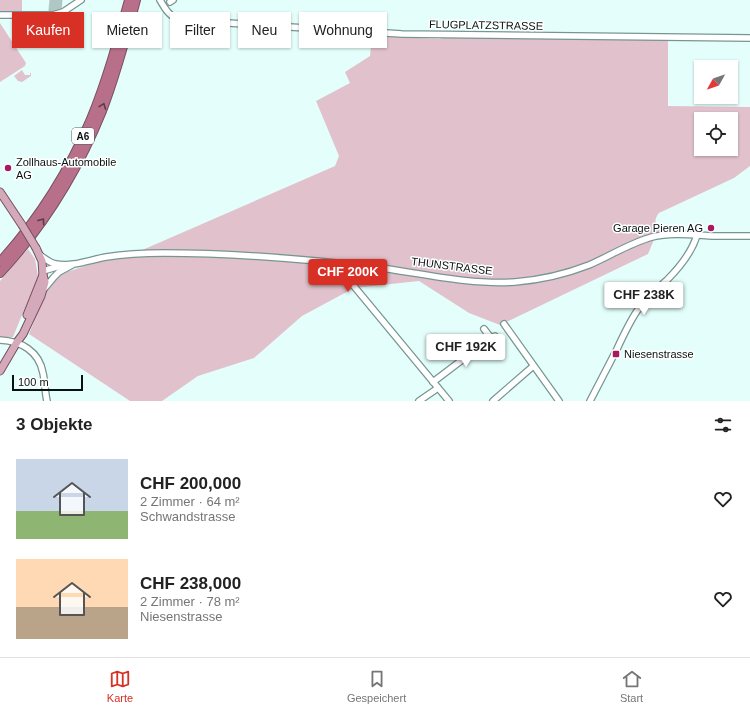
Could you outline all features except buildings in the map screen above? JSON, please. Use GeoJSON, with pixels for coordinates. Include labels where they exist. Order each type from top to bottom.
{"type":"FeatureCollection","features":[{"type":"Feature","properties":{"kind":"highway","name":"A6"},"geometry":{"type":"LineString","coordinates":[[0,262],[22,236],[45,204],[80,144],[105,80],[129,0]]}},
{"type":"Feature","properties":{"kind":"highway","name":"A6"},"geometry":{"type":"LineString","coordinates":[[0,273],[42,221],[64,188],[82,155],[97,122],[110,87],[121,55],[136,0]]}},
{"type":"Feature","properties":{"kind":"main road"},"geometry":{"type":"LineString","coordinates":[[0,192],[38,251],[42,260],[45,282],[43,292],[24,334],[17,342],[0,371]]}},
{"type":"Feature","properties":{"kind":"main road"},"geometry":{"type":"LineString","coordinates":[[17,342],[19,332],[44,273]]}},
{"type":"Feature","properties":{"kind":"street"},"geometry":{"type":"LineString","coordinates":[[0,15],[53,15],[63,12],[81,0]]}},
{"type":"Feature","properties":{"kind":"street","name":"FLUGPLATZSTRASSE"},"geometry":{"type":"LineString","coordinates":[[160,0],[170,15],[180,20],[354,32],[454,35],[750,38]]}},
{"type":"Feature","properties":{"kind":"street","name":"THUNSTRASSE"},"geometry":{"type":"LineString","coordinates":[[43,292],[51,280],[59,272],[73,265],[111,256],[131,254],[162,253],[261,256],[344,264],[469,281],[516,282],[546,277],[583,267],[638,242],[654,237],[673,234],[750,236]]}},
{"type":"Feature","properties":{"kind":"street"},"geometry":{"type":"LineString","coordinates":[[590,401],[637,311],[680,266],[688,254],[697,234]]}},
{"type":"Feature","properties":{"kind":"street","name":"THUNSTRASSE"},"geometry":{"type":"LineString","coordinates":[[38,251],[53,264],[73,265]]}},
{"type":"Feature","properties":{"kind":"street"},"geometry":{"type":"LineString","coordinates":[[344,264],[345,272],[348,278],[449,401]]}},
{"type":"Feature","properties":{"kind":"street","name":"THUNSTRASSE"},"geometry":{"type":"LineString","coordinates":[[44,273],[64,265]]}},
{"type":"Feature","properties":{"kind":"street"},"geometry":{"type":"LineString","coordinates":[[44,273],[59,272]]}},
{"type":"Feature","properties":{"kind":"street"},"geometry":{"type":"LineString","coordinates":[[504,324],[559,401]]}},
{"type":"Feature","properties":{"kind":"street"},"geometry":{"type":"LineString","coordinates":[[484,329],[491,338]]}},
{"type":"Feature","properties":{"kind":"street"},"geometry":{"type":"LineString","coordinates":[[433,382],[491,338],[495,336],[500,343]]}},
{"type":"Feature","properties":{"kind":"street"},"geometry":{"type":"LineString","coordinates":[[0,340],[17,342],[36,356],[40,362],[44,375],[46,401]]}},
{"type":"Feature","properties":{"kind":"street"},"geometry":{"type":"LineString","coordinates":[[493,401],[531,368]]}},
{"type":"Feature","properties":{"kind":"street"},"geometry":{"type":"LineString","coordinates":[[419,401],[438,388]]}},
{"type":"Feature","properties":{"kind":"shaded area"},"geometry":{"type":"Polygon","coordinates":[[[0,0],[22,0],[22,12],[0,12],[0,0]]]}},
{"type":"Feature","properties":{"kind":"shaded area"},"geometry":{"type":"Polygon","coordinates":[[[0,23],[12,41],[12,48],[16,48],[26,63],[25,66],[0,82],[0,23]]]}},
{"type":"Feature","properties":{"kind":"shaded area"},"geometry":{"type":"Polygon","coordinates":[[[457,32],[668,40],[668,106],[750,107],[750,166],[734,178],[659,213],[656,221],[661,232],[656,235],[648,254],[500,325],[469,313],[419,281],[354,288],[302,316],[254,358],[198,376],[162,401],[130,401],[29,334],[49,285],[57,277],[67,272],[103,260],[123,257],[138,257],[140,251],[335,166],[339,156],[316,101],[350,83],[345,72],[370,56],[371,48],[387,48],[387,36],[440,39],[457,32]]]}},
{"type":"Feature","properties":{"kind":"shaded area"},"geometry":{"type":"Polygon","coordinates":[[[22,70],[25,75],[30,75],[31,73],[31,76],[22,82],[18,81],[14,76],[22,70]]]}},
{"type":"Feature","properties":{"kind":"shaded area"},"geometry":{"type":"Polygon","coordinates":[[[28,249],[35,259],[38,276],[13,337],[0,338],[0,281],[28,249]]]}},
{"type":"Feature","properties":{"kind":"taxiway"},"geometry":{"type":"LineString","coordinates":[[55,10],[56,0]]}},
{"type":"Feature","properties":{"kind":"place","name":"Zollhaus-Automobile AG"},"geometry":{"type":"Point","coordinates":[8,168]}},
{"type":"Feature","properties":{"kind":"place","name":"Garage Pieren AG"},"geometry":{"type":"Point","coordinates":[711,228]}},
{"type":"Feature","properties":{"kind":"place","name":"Niesenstrasse"},"geometry":{"type":"Point","coordinates":[616,354]}}]}
